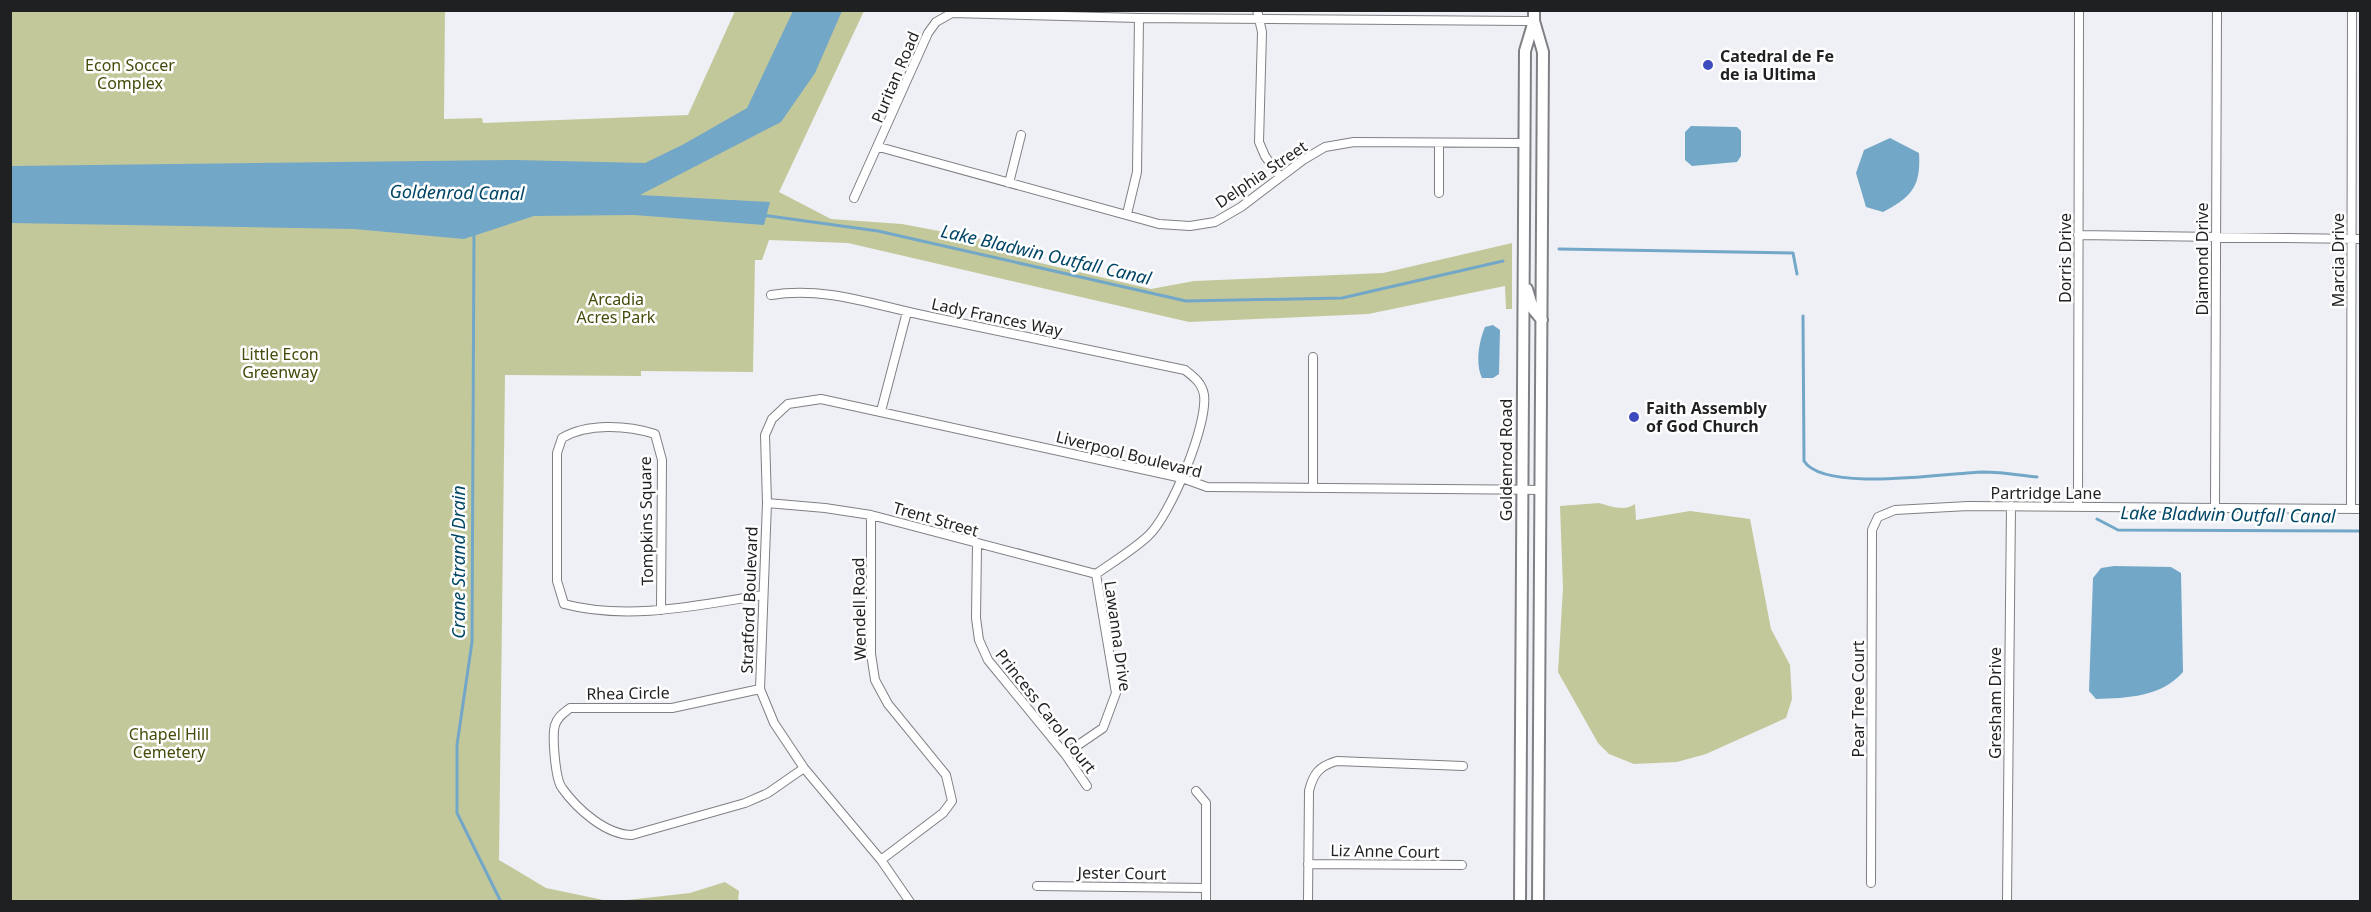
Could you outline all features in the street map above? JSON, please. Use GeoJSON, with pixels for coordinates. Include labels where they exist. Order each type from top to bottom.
{"type":"FeatureCollection","features":[{"type":"Feature","properties":{"kind":"main road","name":"Goldenrod Road"},"geometry":{"type":"LineString","coordinates":[[1520,902],[1525,51],[1534,16]]}},
{"type":"Feature","properties":{"kind":"main road"},"geometry":{"type":"LineString","coordinates":[[1534,16],[1543,52],[1538,902]]}},
{"type":"Feature","properties":{"kind":"main road"},"geometry":{"type":"LineString","coordinates":[[1523,274],[1533,309],[1542,320]]}},
{"type":"Feature","properties":{"kind":"street","name":"Dorris Drive"},"geometry":{"type":"LineString","coordinates":[[2078,506],[2079,10]]}},
{"type":"Feature","properties":{"kind":"street","name":"Diamond Drive"},"geometry":{"type":"LineString","coordinates":[[2215,508],[2217,10]]}},
{"type":"Feature","properties":{"kind":"street","name":"Marcia Drive"},"geometry":{"type":"LineString","coordinates":[[2351,509],[2356,238],[2352,10]]}},
{"type":"Feature","properties":{"kind":"street","name":"Puritan Road"},"geometry":{"type":"LineString","coordinates":[[854,198],[879,147],[928,33],[936,22],[952,13],[1139,18],[1258,15],[1534,16]]}},
{"type":"Feature","properties":{"kind":"street"},"geometry":{"type":"LineString","coordinates":[[1258,15],[1262,32],[1259,142],[1265,156],[1280,177]]}},
{"type":"Feature","properties":{"kind":"street"},"geometry":{"type":"LineString","coordinates":[[1127,214],[1137,172],[1139,18]]}},
{"type":"Feature","properties":{"kind":"street"},"geometry":{"type":"LineString","coordinates":[[1010,183],[1021,135]]}},
{"type":"Feature","properties":{"kind":"street","name":"Delphia Street"},"geometry":{"type":"LineString","coordinates":[[879,147],[1159,224],[1190,226],[1215,222],[1241,207],[1325,147],[1354,142],[1524,143]]}},
{"type":"Feature","properties":{"kind":"street"},"geometry":{"type":"LineString","coordinates":[[1439,143],[1439,193]]}},
{"type":"Feature","properties":{"kind":"street"},"geometry":{"type":"LineString","coordinates":[[2078,235],[2356,238]]}},
{"type":"Feature","properties":{"kind":"street","name":"Lady Frances Way"},"geometry":{"type":"LineString","coordinates":[[771,295],[787,292],[846,295],[907,312],[1185,370],[1199,381],[1204,395]]}},
{"type":"Feature","properties":{"kind":"street"},"geometry":{"type":"LineString","coordinates":[[881,411],[907,312]]}},
{"type":"Feature","properties":{"kind":"street"},"geometry":{"type":"LineString","coordinates":[[1313,357],[1313,487]]}},
{"type":"Feature","properties":{"kind":"street"},"geometry":{"type":"LineString","coordinates":[[2352,373],[2361,373]]}},
{"type":"Feature","properties":{"kind":"street","name":"Lawanna Drive"},"geometry":{"type":"LineString","coordinates":[[1065,754],[1103,728],[1116,693],[1096,574],[1148,536],[1162,520],[1182,478],[1203,418],[1204,395]]}},
{"type":"Feature","properties":{"kind":"street","name":"Liverpool Boulevard"},"geometry":{"type":"LineString","coordinates":[[788,404],[821,399],[1182,478],[1207,487],[1540,490]]}},
{"type":"Feature","properties":{"kind":"street","name":"Stratford Boulevard"},"geometry":{"type":"LineString","coordinates":[[788,404],[772,419],[765,435],[766,503],[760,689],[774,723],[804,768],[882,860],[910,902]]}},
{"type":"Feature","properties":{"kind":"street","name":"Tompkins Square"},"geometry":{"type":"LineString","coordinates":[[661,610],[662,460],[655,434],[638,428],[610,427],[573,432],[562,438],[557,453],[557,581],[564,604],[585,610],[661,610],[763,595]]}},
{"type":"Feature","properties":{"kind":"street","name":"Trent Street"},"geometry":{"type":"LineString","coordinates":[[766,503],[871,515],[977,545],[1096,574]]}},
{"type":"Feature","properties":{"kind":"street","name":"Partridge Lane"},"geometry":{"type":"LineString","coordinates":[[1878,517],[1895,510],[2011,506],[2361,509]]}},
{"type":"Feature","properties":{"kind":"street","name":"Gresham Drive"},"geometry":{"type":"LineString","coordinates":[[2007,902],[2011,506]]}},
{"type":"Feature","properties":{"kind":"street","name":"Wendell Road"},"geometry":{"type":"LineString","coordinates":[[871,515],[871,654],[875,680],[888,704],[946,775],[952,801],[943,813],[882,860]]}},
{"type":"Feature","properties":{"kind":"street","name":"Pear Tree Court"},"geometry":{"type":"LineString","coordinates":[[1871,883],[1872,530],[1878,517]]}},
{"type":"Feature","properties":{"kind":"street","name":"Princess Carol Court"},"geometry":{"type":"LineString","coordinates":[[977,545],[976,618],[979,640],[988,660],[1065,754],[1087,786]]}},
{"type":"Feature","properties":{"kind":"street","name":"Rhea Circle"},"geometry":{"type":"LineString","coordinates":[[760,689],[672,708],[570,708],[559,717],[554,727],[560,786],[606,830],[632,835],[753,800],[768,793],[804,768]]}},
{"type":"Feature","properties":{"kind":"street"},"geometry":{"type":"LineString","coordinates":[[1308,902],[1309,791],[1312,776],[1324,765],[1337,761],[1463,766]]}},
{"type":"Feature","properties":{"kind":"street"},"geometry":{"type":"LineString","coordinates":[[1196,791],[1206,803],[1206,902]]}},
{"type":"Feature","properties":{"kind":"street","name":"Liz Anne Court"},"geometry":{"type":"LineString","coordinates":[[1308,864],[1461,866]]}},
{"type":"Feature","properties":{"kind":"street","name":"Jester Court"},"geometry":{"type":"LineString","coordinates":[[1038,886],[1206,888]]}},
{"type":"Feature","properties":{"kind":"green space"},"geometry":{"type":"Polygon","coordinates":[[[10,11],[445,11],[444,119],[482,118],[483,123],[688,115],[735,11],[864,11],[779,192],[831,219],[902,224],[981,239],[1032,261],[1151,289],[1194,281],[1383,273],[1512,243],[1512,309],[1506,309],[1505,286],[1368,314],[1189,322],[848,243],[769,240],[762,260],[755,260],[753,372],[641,371],[641,376],[505,375],[499,860],[546,888],[608,901],[11,901],[10,11]]]}},
{"type":"Feature","properties":{"kind":"green space"},"geometry":{"type":"Polygon","coordinates":[[[1599,503],[1622,508],[1635,504],[1636,520],[1690,511],[1750,519],[1771,629],[1790,665],[1792,699],[1786,718],[1706,754],[1677,762],[1634,764],[1609,754],[1598,743],[1558,672],[1563,588],[1560,506],[1599,503]]]}},
{"type":"Feature","properties":{"kind":"green space"},"geometry":{"type":"Polygon","coordinates":[[[725,882],[739,891],[738,901],[618,901],[690,893],[725,882]]]}},
{"type":"Feature","properties":{"kind":"water","name":"Goldenrod Canal"},"geometry":{"type":"Polygon","coordinates":[[[793,11],[842,11],[815,73],[781,122],[640,195],[770,202],[764,225],[634,215],[534,216],[464,239],[354,229],[11,223],[11,166],[515,160],[645,163],[747,108],[793,11]]]}},
{"type":"Feature","properties":{"kind":"water"},"geometry":{"type":"Polygon","coordinates":[[[1691,126],[1737,127],[1741,131],[1741,156],[1737,162],[1692,166],[1685,160],[1685,132],[1691,126]]]}},
{"type":"Feature","properties":{"kind":"water"},"geometry":{"type":"Polygon","coordinates":[[[1890,138],[1919,153],[1919,164],[1913,189],[1901,201],[1883,212],[1866,207],[1856,173],[1864,150],[1890,138]]]}},
{"type":"Feature","properties":{"kind":"water"},"geometry":{"type":"Polygon","coordinates":[[[1493,325],[1500,330],[1499,374],[1493,378],[1482,378],[1478,359],[1481,339],[1485,327],[1493,325]]]}},
{"type":"Feature","properties":{"kind":"water"},"geometry":{"type":"Polygon","coordinates":[[[2114,566],[2171,567],[2181,573],[2183,672],[2165,687],[2154,691],[2132,697],[2096,699],[2089,691],[2093,578],[2101,568],[2114,566]]]}},
{"type":"Feature","properties":{"kind":"waterway","name":"Lake Bladwin Outfall Canal"},"geometry":{"type":"LineString","coordinates":[[762,215],[878,231],[1186,301],[1342,298],[1503,261]]}},
{"type":"Feature","properties":{"kind":"waterway","name":"Crane Strand Drain"},"geometry":{"type":"LineString","coordinates":[[474,232],[472,642],[457,745],[457,813],[501,902]]}},
{"type":"Feature","properties":{"kind":"waterway","name":"Lake Bladwin Outfall Canal"},"geometry":{"type":"LineString","coordinates":[[1559,249],[1793,253],[1797,274]]}},
{"type":"Feature","properties":{"kind":"waterway","name":"Lake Bladwin Outfall Canal"},"geometry":{"type":"LineString","coordinates":[[1803,316],[1804,461],[1816,471],[1860,479],[1982,472],[2037,477]]}},
{"type":"Feature","properties":{"kind":"waterway","name":"Lake Bladwin Outfall Canal"},"geometry":{"type":"LineString","coordinates":[[2097,519],[2118,530],[2360,531]]}},
{"type":"Feature","properties":{"kind":"place","name":"Catedral de Fe de ia Ultima"},"geometry":{"type":"Point","coordinates":[1708,65]}},
{"type":"Feature","properties":{"kind":"place","name":"Faith Assembly of God Church"},"geometry":{"type":"Point","coordinates":[1634,417]}},
{"type":"Feature","properties":{"kind":"park label","name":"Econ Soccer Complex"},"geometry":{"type":"Point","coordinates":[130,74]}},
{"type":"Feature","properties":{"kind":"park label","name":"Arcadia Acres Park"},"geometry":{"type":"Point","coordinates":[616,308]}},
{"type":"Feature","properties":{"kind":"park label","name":"Little Econ Greenway"},"geometry":{"type":"Point","coordinates":[280,363]}},
{"type":"Feature","properties":{"kind":"park label","name":"Chapel Hill Cemetery"},"geometry":{"type":"Point","coordinates":[169,743]}}]}
